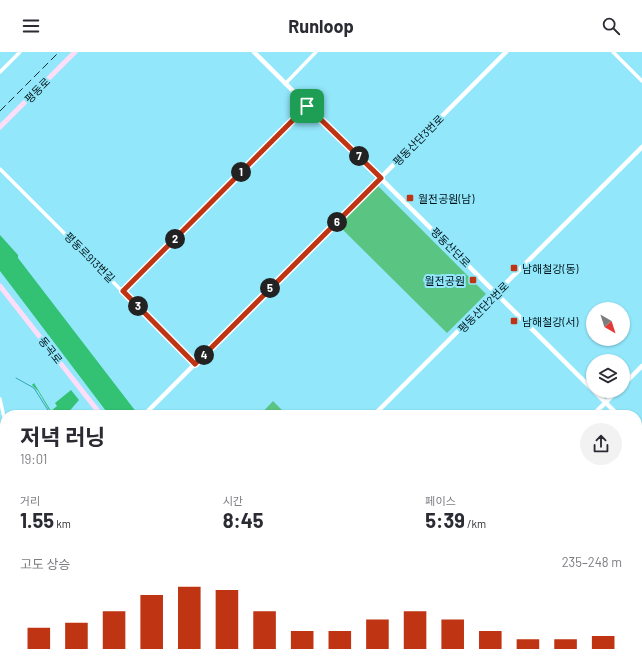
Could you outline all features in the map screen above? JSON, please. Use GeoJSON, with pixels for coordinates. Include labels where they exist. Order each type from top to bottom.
{"type":"FeatureCollection","features":[{"type":"Feature","properties":{"kind":"main road","name":"평동로"},"geometry":{"type":"LineString","coordinates":[[0,127],[75,52]]}},
{"type":"Feature","properties":{"kind":"main road","name":"동곡로"},"geometry":{"type":"LineString","coordinates":[[0,286],[97,410]]}},
{"type":"Feature","properties":{"kind":"street"},"geometry":{"type":"LineString","coordinates":[[0,72],[20,52]]}},
{"type":"Feature","properties":{"kind":"street","name":"평동산단로"},"geometry":{"type":"LineString","coordinates":[[254,52],[586,382]]}},
{"type":"Feature","properties":{"kind":"street"},"geometry":{"type":"LineString","coordinates":[[285,84],[316,52]]}},
{"type":"Feature","properties":{"kind":"street","name":"평동산단3번로"},"geometry":{"type":"LineString","coordinates":[[149,410],[506,52]]}},
{"type":"Feature","properties":{"kind":"street"},"geometry":{"type":"LineString","coordinates":[[613,52],[642,81]]}},
{"type":"Feature","properties":{"kind":"street"},"geometry":{"type":"LineString","coordinates":[[617,56],[621,52]]}},
{"type":"Feature","properties":{"kind":"street"},"geometry":{"type":"LineString","coordinates":[[123,291],[307,106]]}},
{"type":"Feature","properties":{"kind":"street","name":"평동산단2번로"},"geometry":{"type":"LineString","coordinates":[[379,410],[642,147]]}},
{"type":"Feature","properties":{"kind":"street","name":"평동로913번길"},"geometry":{"type":"LineString","coordinates":[[0,169],[195,364]]}},
{"type":"Feature","properties":{"kind":"street"},"geometry":{"type":"LineString","coordinates":[[630,378],[642,366]]}},
{"type":"Feature","properties":{"kind":"street","name":"평동산단로"},"geometry":{"type":"LineString","coordinates":[[601,398],[613,410]]}},
{"type":"Feature","properties":{"kind":"street"},"geometry":{"type":"LineString","coordinates":[[598,410],[611,398]]}},
{"type":"Feature","properties":{"kind":"street"},"geometry":{"type":"LineString","coordinates":[[0,399],[2,410]]}},
{"type":"Feature","properties":{"kind":"green space"},"geometry":{"type":"Polygon","coordinates":[[[378,186],[486,294],[447,333],[338,225],[378,186]]]}},
{"type":"Feature","properties":{"kind":"green space"},"geometry":{"type":"Polygon","coordinates":[[[0,235],[18,255],[18,258],[135,410],[105,410],[0,271],[0,235]]]}},
{"type":"Feature","properties":{"kind":"green space"},"geometry":{"type":"Polygon","coordinates":[[[34,383],[50,410],[38,391],[32,385],[34,383]]]}},
{"type":"Feature","properties":{"kind":"green space"},"geometry":{"type":"Polygon","coordinates":[[[71,390],[79,400],[70,410],[52,410],[57,406],[55,403],[71,390]]]}},
{"type":"Feature","properties":{"kind":"green space"},"geometry":{"type":"Polygon","coordinates":[[[273,401],[282,410],[265,410],[273,401]]]}},
{"type":"Feature","properties":{"kind":"waterway"},"geometry":{"type":"LineString","coordinates":[[16,378],[34,388],[48,410]]}},
{"type":"Feature","properties":{"kind":"railway"},"geometry":{"type":"LineString","coordinates":[[0,111],[59,52]]}},
{"type":"Feature","properties":{"kind":"place","name":"월전공원(남)"},"geometry":{"type":"Point","coordinates":[410,198]}},
{"type":"Feature","properties":{"kind":"place","name":"남해철강(동)"},"geometry":{"type":"Point","coordinates":[514,268]}},
{"type":"Feature","properties":{"kind":"place","name":"월전공원"},"geometry":{"type":"Point","coordinates":[473,280]}},
{"type":"Feature","properties":{"kind":"place","name":"남해철강(서)"},"geometry":{"type":"Point","coordinates":[514,321]}},
{"type":"Feature","properties":{"kind":"route"},"geometry":{"type":"LineString","coordinates":[[307,106],[381,178],[195,364],[123,291],[307,106]]}}]}
